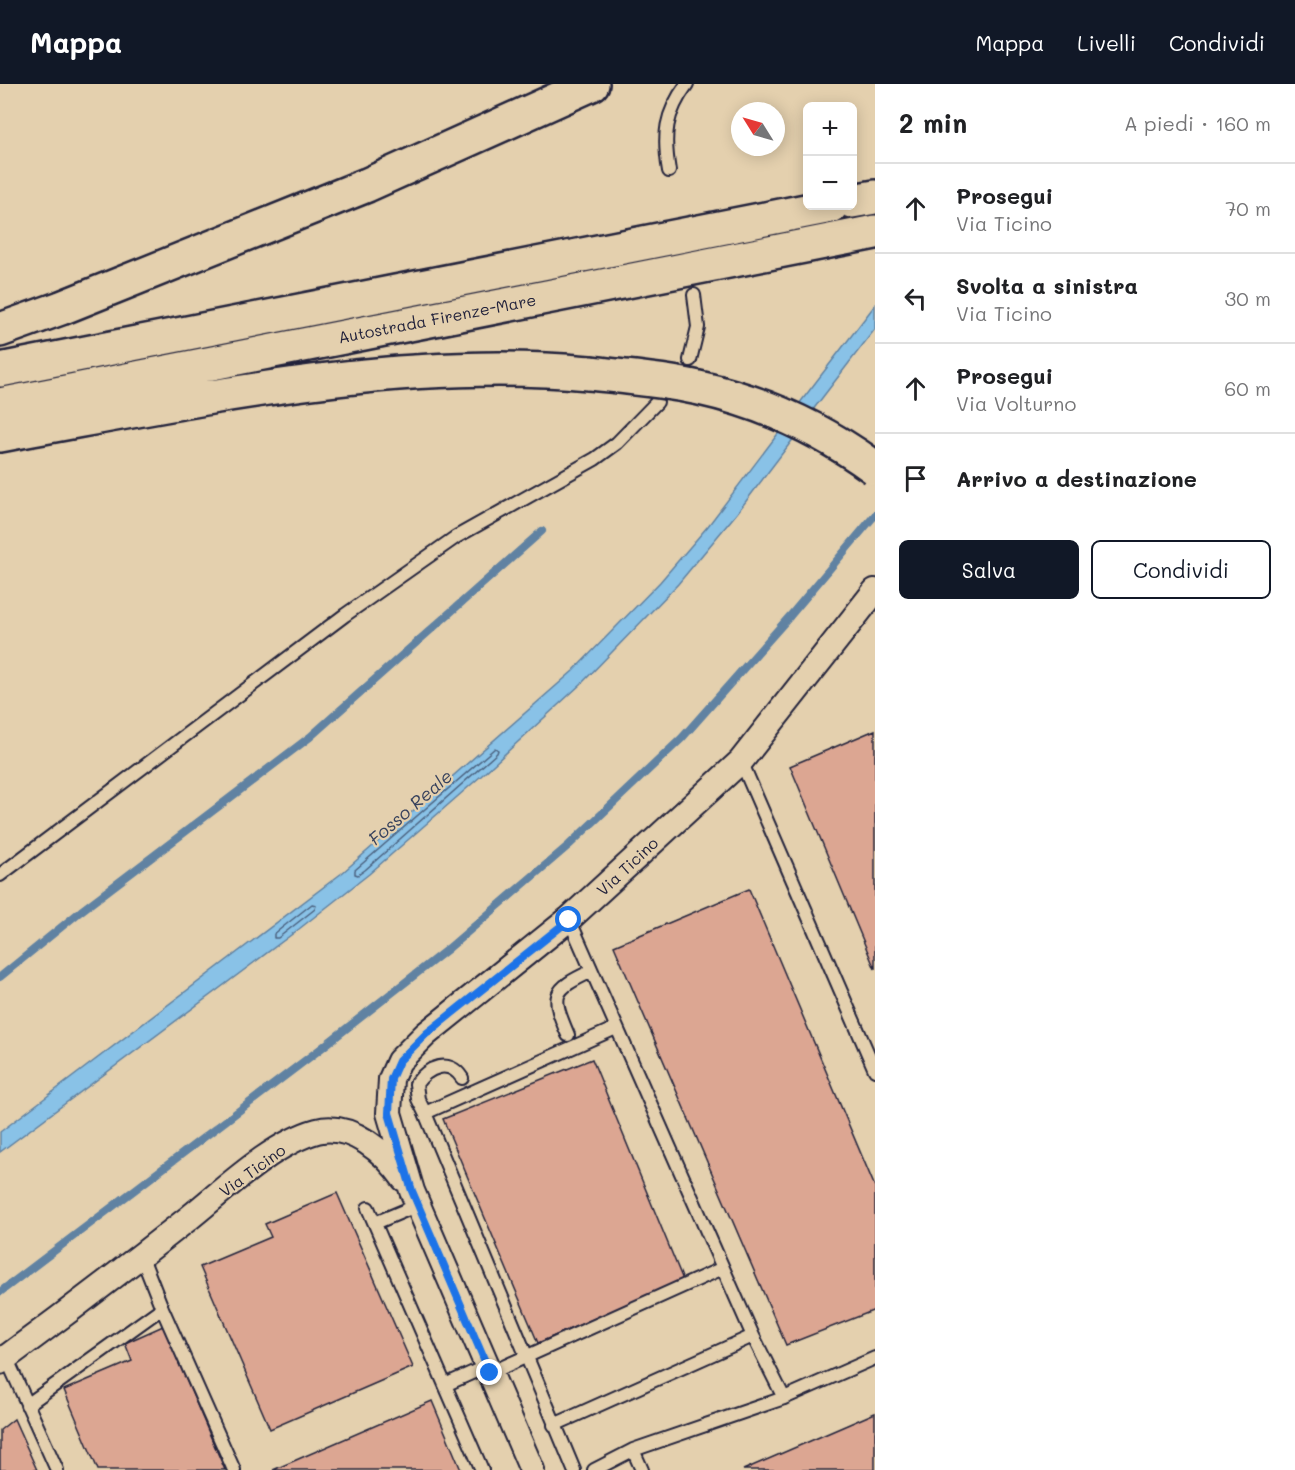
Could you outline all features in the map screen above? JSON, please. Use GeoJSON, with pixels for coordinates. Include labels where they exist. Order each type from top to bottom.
{"type":"FeatureCollection","features":[{"type":"Feature","properties":{"kind":"highway"},"geometry":{"type":"LineString","coordinates":[[0,330],[61,308],[367,185],[592,84]]}},
{"type":"Feature","properties":{"kind":"highway"},"geometry":{"type":"LineString","coordinates":[[857,200],[875,197]]}},
{"type":"Feature","properties":{"kind":"highway","name":"Autostrada Firenze-Mare"},"geometry":{"type":"LineString","coordinates":[[0,370],[811,210]]}},
{"type":"Feature","properties":{"kind":"highway","name":"Autostrada Firenze-Mare"},"geometry":{"type":"LineString","coordinates":[[0,405],[875,232]]}},
{"type":"Feature","properties":{"kind":"highway"},"geometry":{"type":"LineString","coordinates":[[0,435],[202,399],[349,378],[459,370],[560,370],[700,388],[759,406],[809,427],[843,446],[875,468]]}},
{"type":"Feature","properties":{"kind":"street","name":"Via Ticino"},"geometry":{"type":"LineString","coordinates":[[415,1198],[389,1113],[391,1079],[399,1061],[434,1027],[569,920],[741,761],[872,603]]}},
{"type":"Feature","properties":{"kind":"street","name":"Via Ticino"},"geometry":{"type":"LineString","coordinates":[[3,1359],[262,1160],[291,1142],[318,1131],[338,1131],[373,1146],[394,1166],[415,1198]]}},
{"type":"Feature","properties":{"kind":"street"},"geometry":{"type":"LineString","coordinates":[[415,1198],[532,1470]]}},
{"type":"Feature","properties":{"kind":"lane"},"geometry":{"type":"LineString","coordinates":[[669,171],[666,150],[667,125],[670,111],[687,84]]}},
{"type":"Feature","properties":{"kind":"lane"},"geometry":{"type":"LineString","coordinates":[[690,360],[698,327],[694,295]]}},
{"type":"Feature","properties":{"kind":"lane"},"geometry":{"type":"LineString","coordinates":[[0,875],[345,615],[456,537],[596,459],[617,443],[657,402]]}},
{"type":"Feature","properties":{"kind":"lane"},"geometry":{"type":"LineString","coordinates":[[741,761],[875,1070]]}},
{"type":"Feature","properties":{"kind":"lane"},"geometry":{"type":"LineString","coordinates":[[569,920],[753,1336],[784,1398]]}},
{"type":"Feature","properties":{"kind":"lane"},"geometry":{"type":"LineString","coordinates":[[568,1035],[558,1011],[557,997],[559,992],[573,980],[592,972]]}},
{"type":"Feature","properties":{"kind":"lane"},"geometry":{"type":"LineString","coordinates":[[425,1113],[616,1028]]}},
{"type":"Feature","properties":{"kind":"lane"},"geometry":{"type":"LineString","coordinates":[[462,1078],[458,1071],[447,1067],[436,1067],[421,1076],[416,1084],[418,1099],[574,1470]]}},
{"type":"Feature","properties":{"kind":"lane"},"geometry":{"type":"LineString","coordinates":[[375,1222],[415,1198]]}},
{"type":"Feature","properties":{"kind":"lane"},"geometry":{"type":"LineString","coordinates":[[369,1208],[482,1470]]}},
{"type":"Feature","properties":{"kind":"lane"},"geometry":{"type":"LineString","coordinates":[[141,1255],[234,1470]]}},
{"type":"Feature","properties":{"kind":"lane"},"geometry":{"type":"LineString","coordinates":[[445,1385],[527,1356],[723,1268]]}},
{"type":"Feature","properties":{"kind":"lane"},"geometry":{"type":"LineString","coordinates":[[27,1405],[162,1308]]}},
{"type":"Feature","properties":{"kind":"lane"},"geometry":{"type":"LineString","coordinates":[[554,1425],[753,1336]]}},
{"type":"Feature","properties":{"kind":"lane"},"geometry":{"type":"LineString","coordinates":[[594,1470],[633,1450],[784,1398],[875,1358]]}},
{"type":"Feature","properties":{"kind":"lane"},"geometry":{"type":"LineString","coordinates":[[3,1359],[57,1470]]}},
{"type":"Feature","properties":{"kind":"lane"},"geometry":{"type":"LineString","coordinates":[[613,1470],[633,1450]]}},
{"type":"Feature","properties":{"kind":"lane"},"geometry":{"type":"LineString","coordinates":[[633,1450],[642,1470]]}},
{"type":"Feature","properties":{"kind":"water"},"geometry":{"type":"Polygon","coordinates":[[[875,305],[875,329],[812,411],[799,404],[875,305]]]}},
{"type":"Feature","properties":{"kind":"water"},"geometry":{"type":"Polygon","coordinates":[[[780,431],[794,438],[737,513],[678,584],[581,684],[369,874],[299,929],[0,1152],[0,1132],[342,873],[573,671],[660,582],[708,526],[780,431]]]}},
{"type":"Feature","properties":{"kind":"building"},"geometry":{"type":"Polygon","coordinates":[[[875,730],[875,969],[790,766],[875,730]]]}},
{"type":"Feature","properties":{"kind":"building"},"geometry":{"type":"Polygon","coordinates":[[[749,889],[875,1187],[875,1310],[786,1345],[614,946],[749,889]]]}},
{"type":"Feature","properties":{"kind":"building"},"geometry":{"type":"Polygon","coordinates":[[[592,1059],[683,1280],[538,1343],[443,1119],[592,1059]]]}},
{"type":"Feature","properties":{"kind":"building"},"geometry":{"type":"Polygon","coordinates":[[[337,1193],[413,1367],[270,1429],[200,1267],[271,1237],[265,1224],[337,1193]]]}},
{"type":"Feature","properties":{"kind":"building"},"geometry":{"type":"Polygon","coordinates":[[[163,1326],[225,1470],[98,1470],[64,1390],[132,1361],[125,1343],[163,1326]]]}},
{"type":"Feature","properties":{"kind":"building"},"geometry":{"type":"Polygon","coordinates":[[[432,1401],[461,1470],[273,1470],[432,1401]]]}},
{"type":"Feature","properties":{"kind":"building"},"geometry":{"type":"Polygon","coordinates":[[[875,1413],[875,1470],[743,1470],[875,1413]]]}},
{"type":"Feature","properties":{"kind":"building"},"geometry":{"type":"Polygon","coordinates":[[[14,1419],[37,1470],[0,1470],[0,1430],[14,1419]]]}},
{"type":"Feature","properties":{"kind":"waterway"},"geometry":{"type":"LineString","coordinates":[[0,1292],[319,1050],[449,948],[569,845],[682,738],[790,616],[875,515]]}},
{"type":"Feature","properties":{"kind":"waterway"},"geometry":{"type":"LineString","coordinates":[[0,977],[81,911],[310,737],[542,531]]}},
{"type":"Feature","properties":{"kind":"route"},"geometry":{"type":"LineString","coordinates":[[490,1373],[412,1191],[389,1113],[391,1079],[399,1061],[426,1034],[569,920]]}},
{"type":"Feature","properties":{"kind":"water label","name":"Fosso Reale"},"geometry":{"type":"Point","coordinates":[410,807]}}]}
